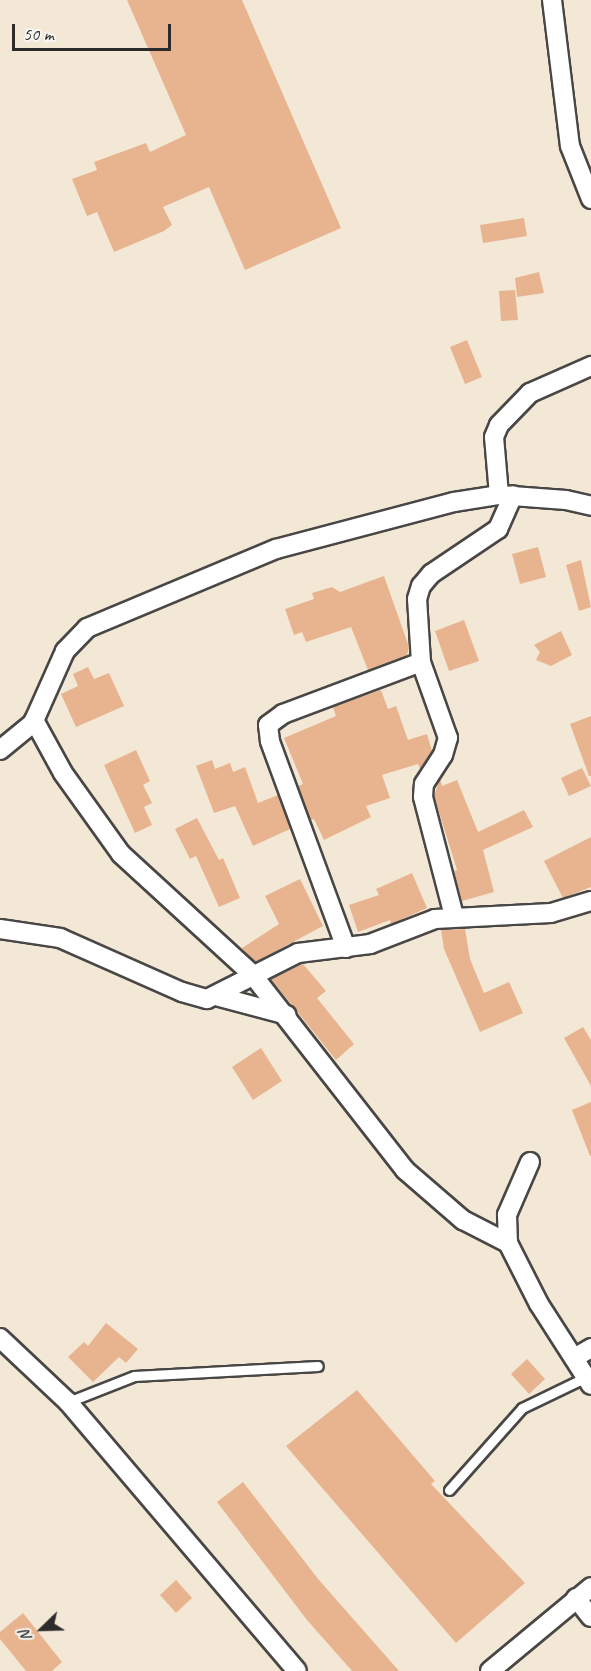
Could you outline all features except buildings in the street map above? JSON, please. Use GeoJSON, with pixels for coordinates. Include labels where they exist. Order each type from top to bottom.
{"type":"FeatureCollection","features":[{"type":"Feature","properties":{"kind":"street"},"geometry":{"type":"LineString","coordinates":[[552,0],[570,146],[591,199]]}},
{"type":"Feature","properties":{"kind":"street"},"geometry":{"type":"LineString","coordinates":[[454,916],[423,797],[424,784],[447,747],[448,738],[421,662],[417,599],[421,586],[431,574],[498,529],[506,495],[494,437],[499,425],[530,393],[591,366]]}},
{"type":"Feature","properties":{"kind":"street"},"geometry":{"type":"LineString","coordinates":[[0,750],[34,720],[65,651],[87,628],[276,549],[454,502],[506,495],[591,506]]}},
{"type":"Feature","properties":{"kind":"street"},"geometry":{"type":"LineString","coordinates":[[346,948],[270,741],[268,725],[283,714],[421,662]]}},
{"type":"Feature","properties":{"kind":"street"},"geometry":{"type":"LineString","coordinates":[[34,720],[63,773],[121,854],[252,974],[287,1015],[405,1170],[463,1220],[508,1243]]}},
{"type":"Feature","properties":{"kind":"street"},"geometry":{"type":"LineString","coordinates":[[216,996],[252,974],[298,953],[346,948],[454,916],[551,913],[591,901]]}},
{"type":"Feature","properties":{"kind":"street"},"geometry":{"type":"LineString","coordinates":[[0,929],[43,933],[193,997],[216,996],[287,1015]]}},
{"type":"Feature","properties":{"kind":"street"},"geometry":{"type":"LineString","coordinates":[[530,1162],[507,1215],[508,1243],[588,1381]]}},
{"type":"Feature","properties":{"kind":"street"},"geometry":{"type":"LineString","coordinates":[[0,1338],[68,1402],[297,1671]]}},
{"type":"Feature","properties":{"kind":"street"},"geometry":{"type":"LineString","coordinates":[[574,1358],[591,1348]]}},
{"type":"Feature","properties":{"kind":"street"},"geometry":{"type":"LineString","coordinates":[[490,1671],[591,1587]]}},
{"type":"Feature","properties":{"kind":"street"},"geometry":{"type":"LineString","coordinates":[[576,1598],[591,1617]]}},
{"type":"Feature","properties":{"kind":"lane"},"geometry":{"type":"LineString","coordinates":[[68,1402],[134,1376],[318,1366]]}},
{"type":"Feature","properties":{"kind":"lane"},"geometry":{"type":"LineString","coordinates":[[449,1490],[522,1408],[588,1381]]}}]}
